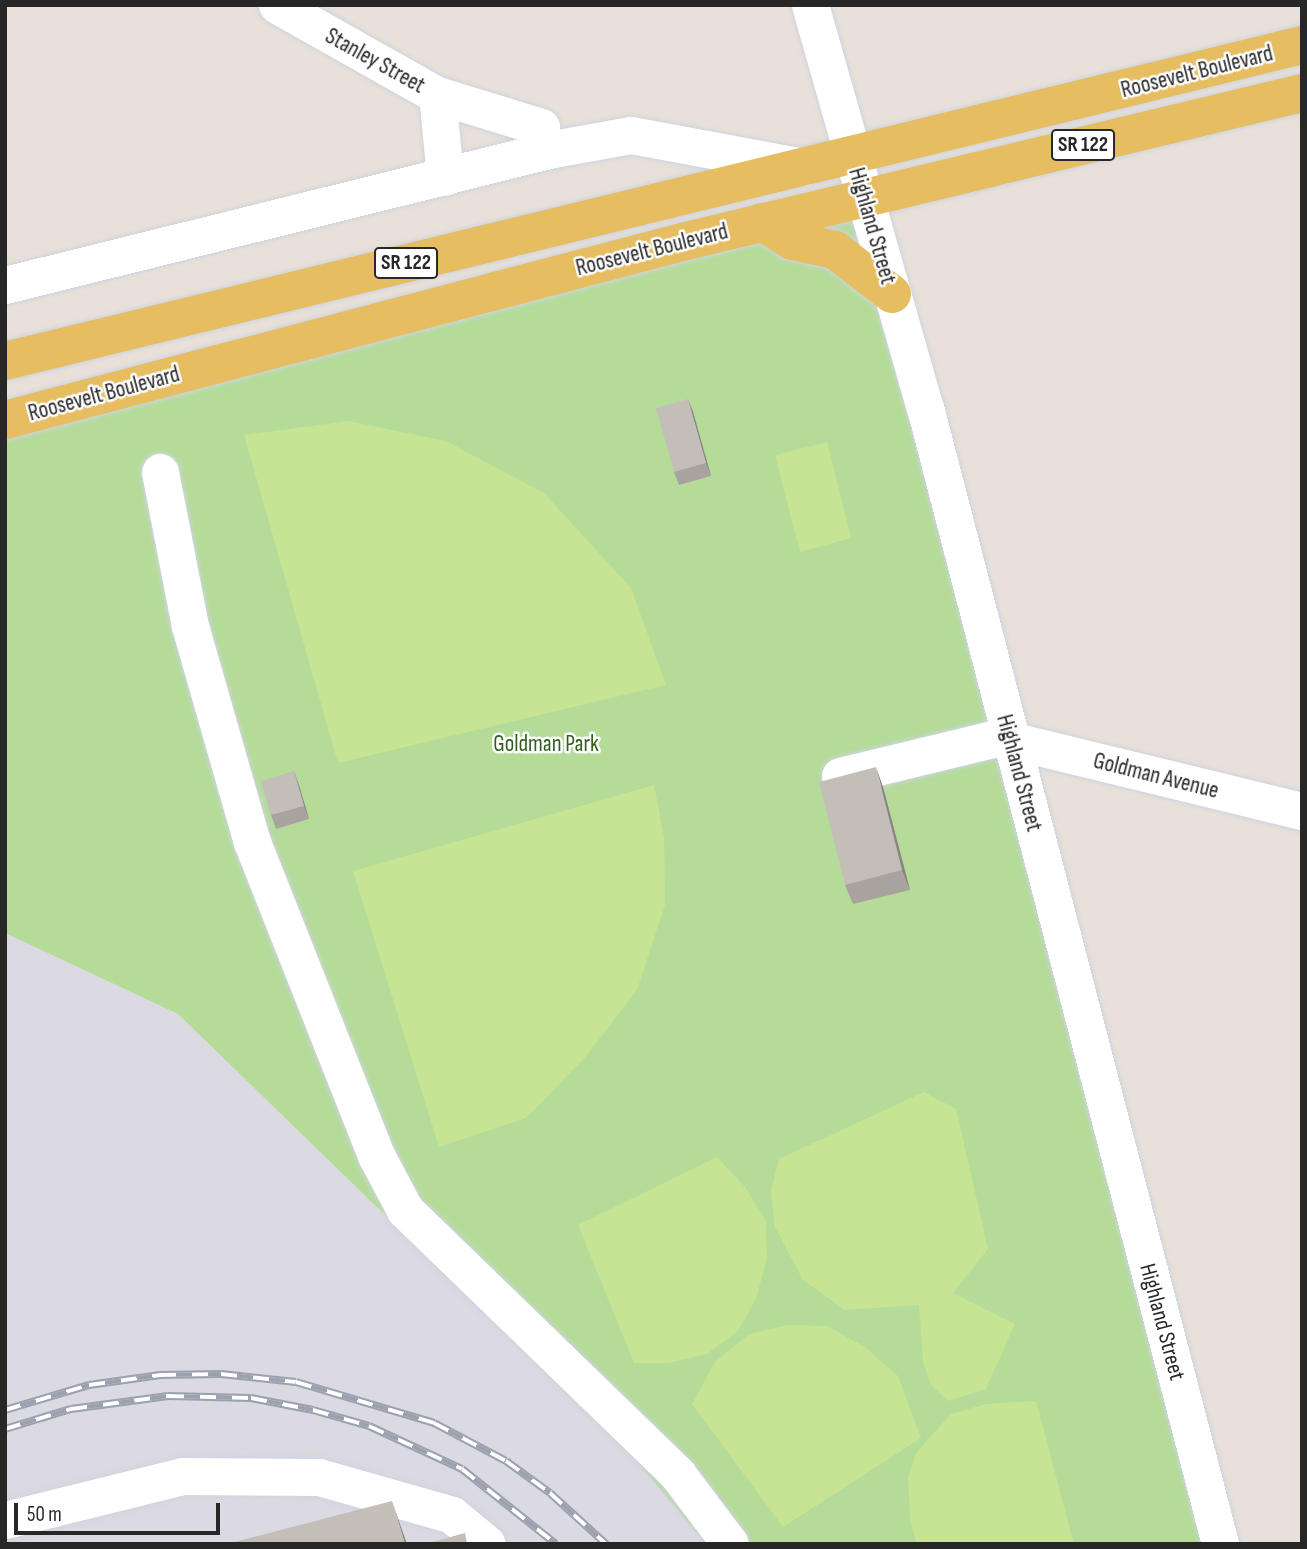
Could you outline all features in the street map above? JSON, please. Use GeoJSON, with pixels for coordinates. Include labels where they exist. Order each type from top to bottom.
{"type":"FeatureCollection","features":[{"type":"Feature","properties":{"kind":"main road","name":"Roosevelt Boulevard"},"geometry":{"type":"LineString","coordinates":[[5,361],[852,158],[1302,45]]}},
{"type":"Feature","properties":{"kind":"main road","name":"Roosevelt Boulevard"},"geometry":{"type":"LineString","coordinates":[[5,420],[762,222],[1302,93]]}},
{"type":"Feature","properties":{"kind":"main road"},"geometry":{"type":"LineString","coordinates":[[762,222],[792,241],[835,250],[892,294]]}},
{"type":"Feature","properties":{"kind":"street","name":"Stanley Street"},"geometry":{"type":"LineString","coordinates":[[277,5],[437,95],[541,127]]}},
{"type":"Feature","properties":{"kind":"street","name":"Highland Street"},"geometry":{"type":"LineString","coordinates":[[810,5],[892,294],[1220,1544]]}},
{"type":"Feature","properties":{"kind":"street","name":"Stanley Street"},"geometry":{"type":"LineString","coordinates":[[437,95],[444,177]]}},
{"type":"Feature","properties":{"kind":"street","name":"Roosevelt Boulevard"},"geometry":{"type":"LineString","coordinates":[[5,285],[553,149],[631,135],[808,168]]}},
{"type":"Feature","properties":{"kind":"street"},"geometry":{"type":"LineString","coordinates":[[160,472],[190,626],[252,842],[377,1157],[405,1210],[678,1475],[730,1544]]}},
{"type":"Feature","properties":{"kind":"street"},"geometry":{"type":"LineString","coordinates":[[840,776],[1010,738]]}},
{"type":"Feature","properties":{"kind":"street","name":"Goldman Avenue"},"geometry":{"type":"LineString","coordinates":[[1010,738],[1302,811]]}},
{"type":"Feature","properties":{"kind":"street"},"geometry":{"type":"LineString","coordinates":[[5,1520],[183,1476],[319,1477],[452,1515],[487,1544]]}},
{"type":"Feature","properties":{"kind":"shaded area"},"geometry":{"type":"Polygon","coordinates":[[[5,933],[178,1014],[630,1453],[706,1544],[5,1544],[5,933]]]}},
{"type":"Feature","properties":{"kind":"green space","name":"Goldman Park"},"geometry":{"type":"Polygon","coordinates":[[[864,197],[1220,1544],[706,1544],[630,1453],[178,1014],[5,933],[5,420],[864,197]]]}},
{"type":"Feature","properties":{"kind":"green space"},"geometry":{"type":"Polygon","coordinates":[[[348,421],[446,441],[544,493],[631,588],[666,685],[338,763],[244,435],[348,421]]]}},
{"type":"Feature","properties":{"kind":"green space"},"geometry":{"type":"Polygon","coordinates":[[[827,442],[851,538],[800,552],[775,455],[827,442]]]}},
{"type":"Feature","properties":{"kind":"green space"},"geometry":{"type":"Polygon","coordinates":[[[654,785],[664,837],[665,905],[637,990],[583,1060],[526,1118],[439,1147],[353,871],[654,785]]]}},
{"type":"Feature","properties":{"kind":"green space"},"geometry":{"type":"Polygon","coordinates":[[[924,1092],[956,1109],[988,1249],[953,1293],[1015,1324],[986,1389],[948,1401],[931,1385],[923,1362],[919,1305],[845,1310],[803,1280],[775,1227],[771,1191],[779,1159],[924,1092]]]}},
{"type":"Feature","properties":{"kind":"green space"},"geometry":{"type":"Polygon","coordinates":[[[717,1157],[745,1187],[766,1221],[767,1258],[756,1299],[738,1331],[707,1354],[669,1363],[634,1363],[578,1225],[717,1157]]]}},
{"type":"Feature","properties":{"kind":"green space"},"geometry":{"type":"Polygon","coordinates":[[[788,1325],[827,1326],[865,1347],[898,1376],[921,1438],[783,1527],[692,1404],[715,1362],[749,1334],[788,1325]]]}},
{"type":"Feature","properties":{"kind":"green space"},"geometry":{"type":"Polygon","coordinates":[[[1036,1401],[1074,1544],[917,1544],[910,1521],[908,1478],[916,1453],[951,1414],[986,1404],[1036,1401]]]}},
{"type":"Feature","properties":{"kind":"building"},"geometry":{"type":"Polygon","coordinates":[[[688,399],[706,463],[674,472],[656,408],[688,399]]]}},
{"type":"Feature","properties":{"kind":"building"},"geometry":{"type":"Polygon","coordinates":[[[876,767],[902,870],[845,885],[819,782],[876,767]]]}},
{"type":"Feature","properties":{"kind":"building"},"geometry":{"type":"Polygon","coordinates":[[[294,771],[304,806],[271,815],[261,781],[294,771]]]}},
{"type":"Feature","properties":{"kind":"building"},"geometry":{"type":"Polygon","coordinates":[[[392,1501],[405,1544],[227,1544],[392,1501]]]}},
{"type":"Feature","properties":{"kind":"building"},"geometry":{"type":"Polygon","coordinates":[[[465,1533],[467,1544],[425,1544],[465,1533]]]}},
{"type":"Feature","properties":{"kind":"railway"},"geometry":{"type":"LineString","coordinates":[[5,1410],[89,1385],[160,1375],[221,1374],[296,1382],[434,1423],[506,1461],[550,1493],[606,1544]]}},
{"type":"Feature","properties":{"kind":"railway"},"geometry":{"type":"LineString","coordinates":[[5,1429],[71,1409],[168,1396],[251,1398],[313,1410],[369,1426],[462,1469],[556,1544]]}}]}
